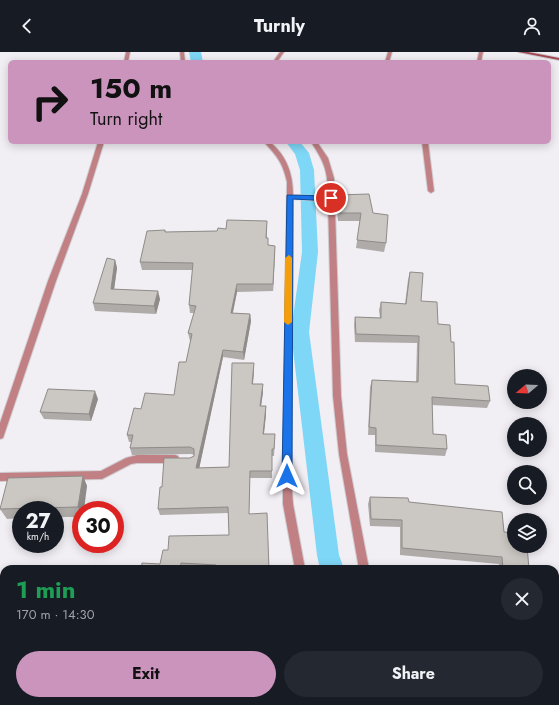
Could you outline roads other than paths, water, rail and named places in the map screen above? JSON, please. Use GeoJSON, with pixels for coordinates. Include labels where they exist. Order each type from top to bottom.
{"type":"FeatureCollection","features":[{"type":"Feature","properties":{"kind":"street"},"geometry":{"type":"LineString","coordinates":[[520,52],[559,59]]}},
{"type":"Feature","properties":{"kind":"street"},"geometry":{"type":"LineString","coordinates":[[0,435],[52,281],[85,194],[100,144]]}},
{"type":"Feature","properties":{"kind":"street"},"geometry":{"type":"LineString","coordinates":[[269,144],[279,153],[287,166],[292,197],[287,476],[288,504],[299,565]]}},
{"type":"Feature","properties":{"kind":"street"},"geometry":{"type":"LineString","coordinates":[[315,144],[325,158],[329,169],[337,396],[343,454],[363,565]]}},
{"type":"Feature","properties":{"kind":"street"},"geometry":{"type":"LineString","coordinates":[[425,144],[431,191]]}},
{"type":"Feature","properties":{"kind":"street"},"geometry":{"type":"LineString","coordinates":[[292,197],[331,198]]}},
{"type":"Feature","properties":{"kind":"street"},"geometry":{"type":"LineString","coordinates":[[0,477],[102,475],[129,460],[183,459]]}},
{"type":"Feature","properties":{"kind":"waterway"},"geometry":{"type":"LineString","coordinates":[[195,52],[197,60]]}},
{"type":"Feature","properties":{"kind":"waterway"},"geometry":{"type":"LineString","coordinates":[[295,144],[302,153],[307,170],[310,252],[300,332],[328,555],[331,565]]}}]}
